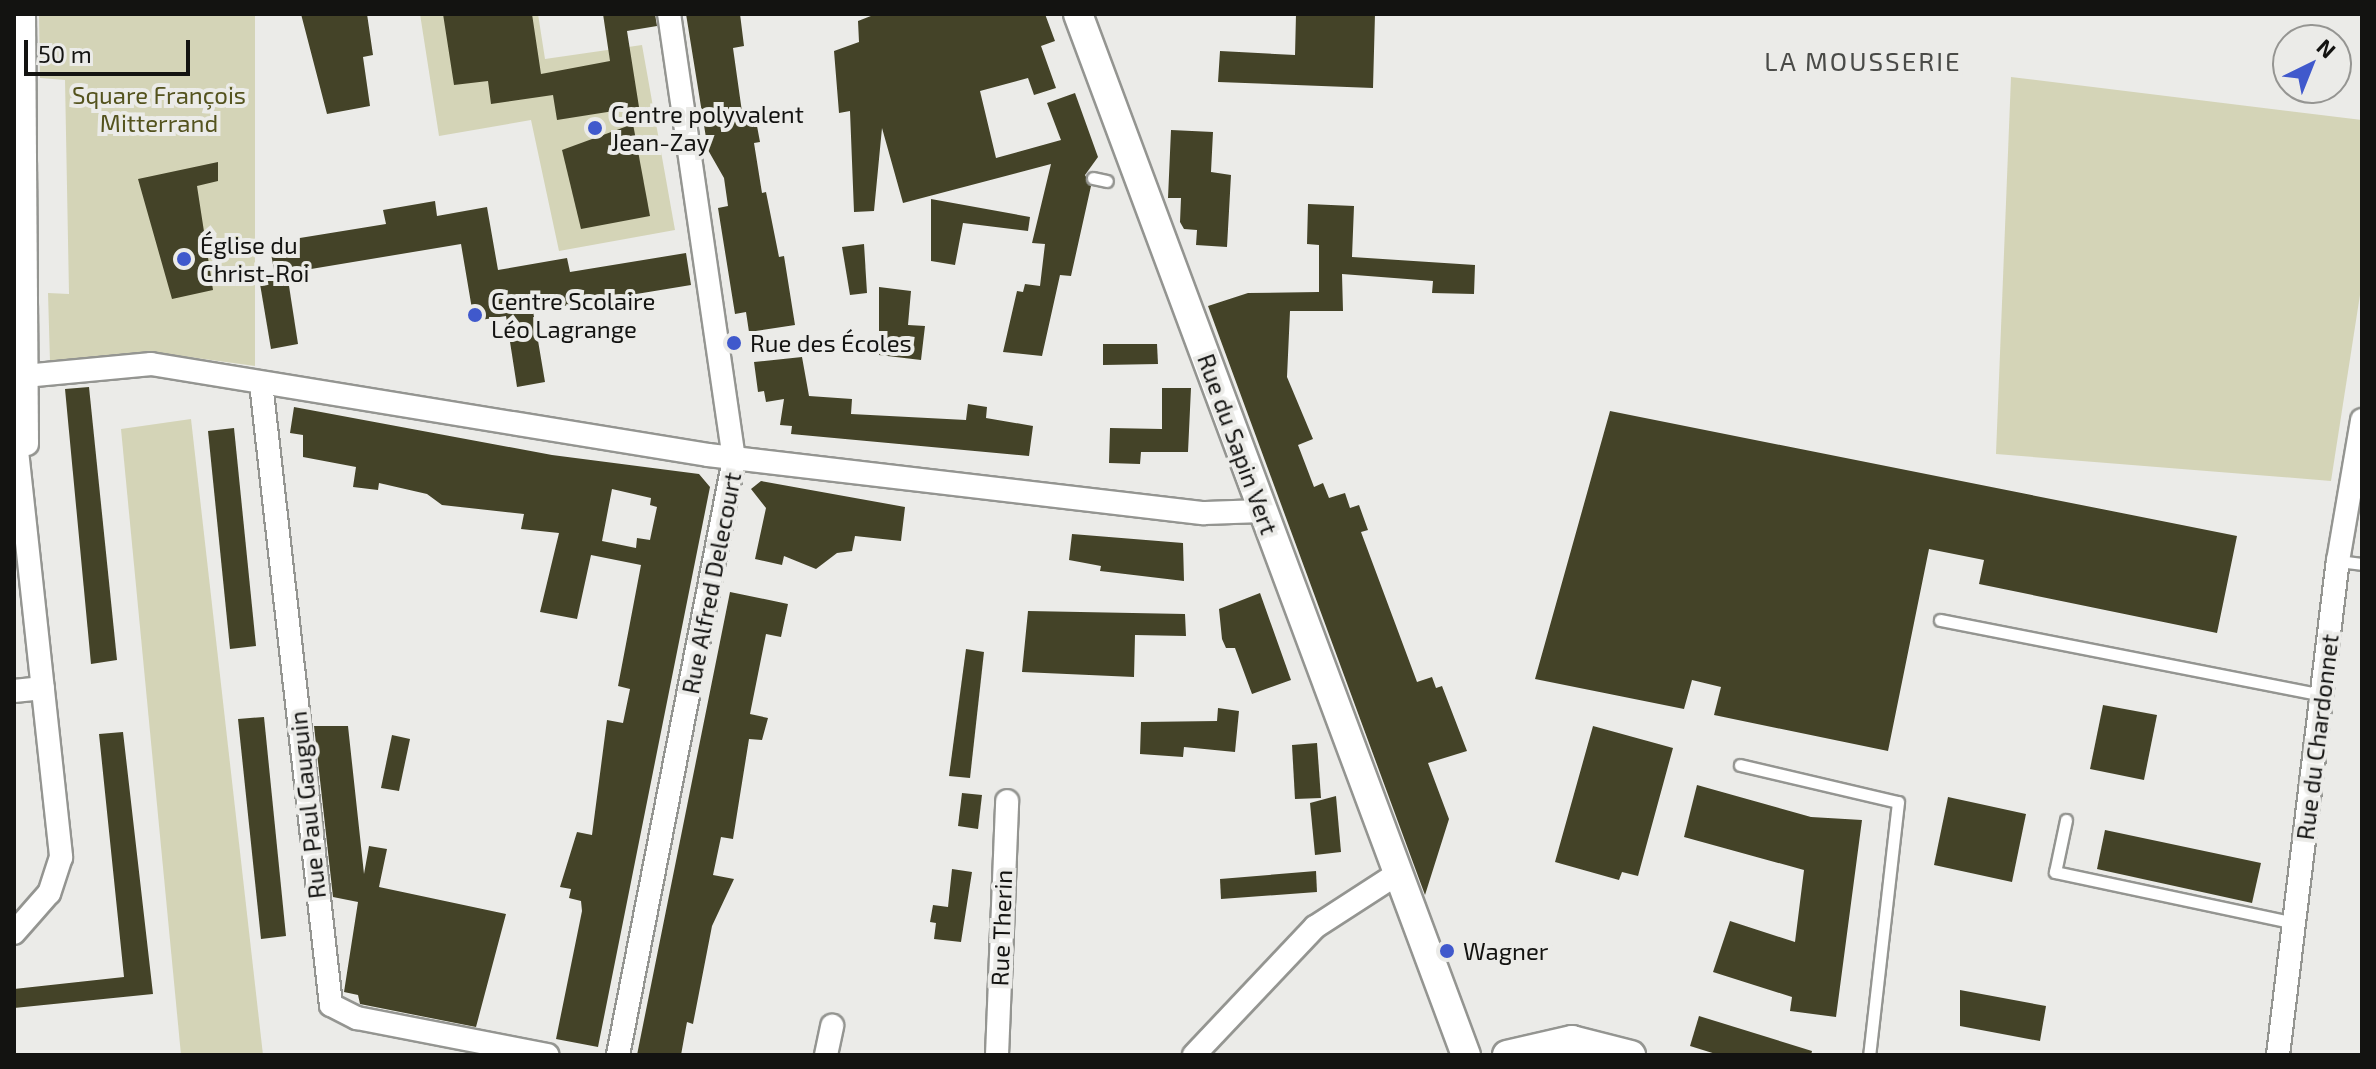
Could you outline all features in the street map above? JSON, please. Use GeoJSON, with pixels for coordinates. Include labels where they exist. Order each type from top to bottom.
{"type":"FeatureCollection","features":[{"type":"Feature","properties":{"kind":"street"},"geometry":{"type":"LineString","coordinates":[[24,14],[20,60],[24,501]]}},
{"type":"Feature","properties":{"kind":"street","name":"Rue Alfred Delecourt"},"geometry":{"type":"LineString","coordinates":[[618,1055],[734,459],[669,14]]}},
{"type":"Feature","properties":{"kind":"street","name":"Rue du Sapin Vert"},"geometry":{"type":"LineString","coordinates":[[1078,14],[1466,1055]]}},
{"type":"Feature","properties":{"kind":"street"},"geometry":{"type":"LineString","coordinates":[[21,376],[151,364],[734,459],[1204,513],[1262,511]]}},
{"type":"Feature","properties":{"kind":"street","name":"Rue Paul Gauguin"},"geometry":{"type":"LineString","coordinates":[[261,383],[331,1005],[357,1018],[547,1055]]}},
{"type":"Feature","properties":{"kind":"street","name":"Rue du Chardonnet"},"geometry":{"type":"LineString","coordinates":[[2278,1055],[2338,561],[2362,420]]}},
{"type":"Feature","properties":{"kind":"street"},"geometry":{"type":"LineString","coordinates":[[14,423],[60,869],[49,893],[14,933]]}},
{"type":"Feature","properties":{"kind":"street"},"geometry":{"type":"LineString","coordinates":[[14,691],[43,688]]}},
{"type":"Feature","properties":{"kind":"street","name":"Rue Therin"},"geometry":{"type":"LineString","coordinates":[[997,1055],[1007,801]]}},
{"type":"Feature","properties":{"kind":"street"},"geometry":{"type":"LineString","coordinates":[[1194,1055],[1315,927],[1397,874]]}},
{"type":"Feature","properties":{"kind":"street"},"geometry":{"type":"LineString","coordinates":[[826,1055],[832,1026]]}},
{"type":"Feature","properties":{"kind":"street"},"geometry":{"type":"LineString","coordinates":[[1507,1055],[1572,1040],[1631,1055]]}},
{"type":"Feature","properties":{"kind":"lane"},"geometry":{"type":"LineString","coordinates":[[1093,178],[1107,181]]}},
{"type":"Feature","properties":{"kind":"lane"},"geometry":{"type":"LineString","coordinates":[[2338,561],[2362,564]]}},
{"type":"Feature","properties":{"kind":"lane"},"geometry":{"type":"LineString","coordinates":[[1940,620],[2322,695]]}},
{"type":"Feature","properties":{"kind":"lane"},"geometry":{"type":"LineString","coordinates":[[1740,765],[1898,802],[1869,1055]]}},
{"type":"Feature","properties":{"kind":"lane"},"geometry":{"type":"LineString","coordinates":[[2066,820],[2055,872],[2294,923]]}},
{"type":"Feature","properties":{"kind":"green space","name":"Square François Mitterrand"},"geometry":{"type":"Polygon","coordinates":[[[39,14],[255,14],[255,366],[160,353],[50,362],[48,293],[69,294],[65,80],[40,78],[39,14]]]}},
{"type":"Feature","properties":{"kind":"green space","name":"Centre polyvalent Jean-Zay"},"geometry":{"type":"Polygon","coordinates":[[[420,14],[538,14],[545,59],[642,45],[675,230],[559,251],[531,120],[439,136],[420,14]]]}},
{"type":"Feature","properties":{"kind":"green space"},"geometry":{"type":"Polygon","coordinates":[[[2011,77],[2362,120],[2362,282],[2331,481],[1996,454],[2011,77]]]}},
{"type":"Feature","properties":{"kind":"green space"},"geometry":{"type":"Polygon","coordinates":[[[191,419],[263,1055],[181,1055],[121,429],[191,419]]]}},
{"type":"Feature","properties":{"kind":"building"},"geometry":{"type":"Polygon","coordinates":[[[301,14],[367,14],[373,55],[363,57],[370,106],[327,114],[301,14]]]}},
{"type":"Feature","properties":{"kind":"building"},"geometry":{"type":"Polygon","coordinates":[[[443,14],[532,14],[541,74],[610,61],[603,14],[655,14],[657,26],[627,31],[639,107],[557,120],[553,95],[491,104],[488,81],[454,85],[443,14]]]}},
{"type":"Feature","properties":{"kind":"building"},"geometry":{"type":"Polygon","coordinates":[[[686,14],[740,14],[744,46],[733,48],[742,112],[761,109],[764,125],[757,126],[760,142],[754,143],[762,193],[766,192],[779,257],[784,256],[795,325],[749,332],[746,312],[735,314],[718,208],[728,206],[724,178],[708,150],[686,14]]]}},
{"type":"Feature","properties":{"kind":"building"},"geometry":{"type":"Polygon","coordinates":[[[876,14],[1045,14],[1055,41],[1041,46],[1056,88],[1034,95],[1028,78],[980,91],[996,158],[1061,140],[1047,103],[1075,93],[1098,157],[1085,175],[1091,186],[1071,276],[1060,275],[1042,356],[1003,352],[1017,291],[1023,292],[1025,284],[1040,286],[1045,244],[1032,243],[1051,164],[903,203],[882,128],[874,211],[854,212],[850,111],[839,113],[834,51],[859,42],[858,21],[876,14]]]}},
{"type":"Feature","properties":{"kind":"building"},"geometry":{"type":"Polygon","coordinates":[[[1296,14],[1375,14],[1373,88],[1218,82],[1220,51],[1295,55],[1296,14]]]}},
{"type":"Feature","properties":{"kind":"building"},"geometry":{"type":"Polygon","coordinates":[[[633,124],[650,216],[581,229],[562,150],[633,124]]]}},
{"type":"Feature","properties":{"kind":"building"},"geometry":{"type":"Polygon","coordinates":[[[1171,130],[1213,132],[1211,172],[1231,175],[1227,247],[1196,245],[1197,230],[1184,229],[1180,222],[1181,198],[1168,198],[1171,130]]]}},
{"type":"Feature","properties":{"kind":"building","name":"Église du Christ-Roi"},"geometry":{"type":"Polygon","coordinates":[[[218,162],[218,181],[197,186],[213,290],[172,299],[138,179],[218,162]]]}},
{"type":"Feature","properties":{"kind":"building"},"geometry":{"type":"Polygon","coordinates":[[[931,199],[1030,217],[1028,231],[963,223],[955,265],[931,261],[931,199]]]}},
{"type":"Feature","properties":{"kind":"building"},"geometry":{"type":"Polygon","coordinates":[[[435,201],[437,216],[487,207],[498,270],[567,258],[570,272],[686,253],[691,285],[533,311],[545,382],[517,387],[506,316],[474,321],[461,244],[275,275],[269,243],[386,224],[383,210],[435,201]]]}},
{"type":"Feature","properties":{"kind":"building"},"geometry":{"type":"Polygon","coordinates":[[[1308,204],[1354,206],[1352,257],[1475,265],[1474,294],[1432,293],[1433,281],[1342,274],[1343,311],[1290,311],[1287,377],[1313,439],[1298,445],[1314,487],[1323,483],[1329,498],[1345,493],[1350,508],[1359,505],[1368,530],[1361,532],[1417,682],[1432,677],[1436,688],[1442,686],[1467,751],[1428,763],[1449,819],[1425,895],[1208,306],[1248,293],[1319,292],[1319,245],[1307,244],[1308,204]]]}},
{"type":"Feature","properties":{"kind":"building"},"geometry":{"type":"Polygon","coordinates":[[[864,244],[867,293],[850,295],[842,247],[864,244]]]}},
{"type":"Feature","properties":{"kind":"building"},"geometry":{"type":"Polygon","coordinates":[[[287,273],[298,344],[271,349],[259,278],[287,273]]]}},
{"type":"Feature","properties":{"kind":"building"},"geometry":{"type":"Polygon","coordinates":[[[879,287],[911,291],[908,325],[925,326],[921,360],[879,355],[879,287]]]}},
{"type":"Feature","properties":{"kind":"building"},"geometry":{"type":"Polygon","coordinates":[[[1103,344],[1157,344],[1158,364],[1103,365],[1103,344]]]}},
{"type":"Feature","properties":{"kind":"building"},"geometry":{"type":"Polygon","coordinates":[[[802,357],[809,396],[852,399],[851,414],[966,420],[968,404],[987,407],[986,418],[1033,426],[1029,456],[791,434],[792,426],[780,425],[784,399],[766,402],[764,391],[758,392],[754,362],[802,357]]]}},
{"type":"Feature","properties":{"kind":"building"},"geometry":{"type":"Polygon","coordinates":[[[89,387],[117,660],[91,664],[65,389],[89,387]]]}},
{"type":"Feature","properties":{"kind":"building"},"geometry":{"type":"Polygon","coordinates":[[[1162,388],[1191,388],[1188,452],[1141,452],[1140,464],[1109,463],[1110,428],[1162,429],[1162,388]]]}},
{"type":"Feature","properties":{"kind":"building"},"geometry":{"type":"Polygon","coordinates":[[[294,407],[552,455],[699,474],[710,487],[598,1047],[556,1039],[582,911],[581,901],[569,898],[571,889],[560,887],[577,832],[592,835],[607,720],[623,723],[630,689],[618,686],[641,565],[591,555],[577,619],[540,612],[559,533],[521,529],[524,514],[442,505],[427,494],[379,483],[378,490],[353,487],[356,467],[303,457],[303,435],[290,433],[294,407]],[[612,489],[602,541],[636,548],[637,538],[650,540],[657,507],[650,505],[651,498],[612,489]]]}},
{"type":"Feature","properties":{"kind":"building"},"geometry":{"type":"Polygon","coordinates":[[[1610,411],[2237,536],[2217,633],[1979,584],[1984,560],[1929,549],[1888,751],[1714,715],[1721,687],[1692,680],[1684,709],[1535,679],[1610,411]]]}},
{"type":"Feature","properties":{"kind":"building"},"geometry":{"type":"Polygon","coordinates":[[[234,428],[256,646],[230,649],[208,431],[234,428]]]}},
{"type":"Feature","properties":{"kind":"building"},"geometry":{"type":"Polygon","coordinates":[[[761,481],[905,507],[901,541],[855,536],[852,551],[837,553],[816,569],[784,556],[782,565],[755,559],[766,508],[751,489],[761,481]]]}},
{"type":"Feature","properties":{"kind":"building"},"geometry":{"type":"Polygon","coordinates":[[[1072,534],[1183,543],[1184,581],[1100,571],[1101,566],[1069,560],[1072,534]]]}},
{"type":"Feature","properties":{"kind":"building"},"geometry":{"type":"Polygon","coordinates":[[[730,592],[788,604],[781,637],[766,634],[750,714],[768,718],[762,740],[749,739],[733,839],[721,837],[713,875],[734,879],[712,926],[693,1024],[687,1022],[681,1055],[637,1055],[730,592]]]}},
{"type":"Feature","properties":{"kind":"building"},"geometry":{"type":"Polygon","coordinates":[[[1260,593],[1291,680],[1252,694],[1235,648],[1226,648],[1222,639],[1219,609],[1260,593]]]}},
{"type":"Feature","properties":{"kind":"building"},"geometry":{"type":"Polygon","coordinates":[[[1028,611],[1185,614],[1186,636],[1135,635],[1134,677],[1022,672],[1028,611]]]}},
{"type":"Feature","properties":{"kind":"building"},"geometry":{"type":"Polygon","coordinates":[[[966,649],[984,652],[970,778],[949,776],[966,649]]]}},
{"type":"Feature","properties":{"kind":"building"},"geometry":{"type":"Polygon","coordinates":[[[2103,705],[2157,715],[2144,780],[2090,769],[2103,705]]]}},
{"type":"Feature","properties":{"kind":"building"},"geometry":{"type":"Polygon","coordinates":[[[1218,708],[1239,711],[1235,752],[1184,747],[1183,757],[1140,754],[1141,722],[1217,721],[1218,708]]]}},
{"type":"Feature","properties":{"kind":"building"},"geometry":{"type":"Polygon","coordinates":[[[264,717],[286,936],[261,939],[238,719],[264,717]]]}},
{"type":"Feature","properties":{"kind":"building"},"geometry":{"type":"Polygon","coordinates":[[[314,726],[348,726],[364,874],[369,846],[387,849],[379,887],[506,914],[476,1027],[360,1004],[358,995],[344,992],[358,902],[333,897],[314,726]]]}},
{"type":"Feature","properties":{"kind":"building"},"geometry":{"type":"Polygon","coordinates":[[[1593,726],[1673,748],[1638,876],[1622,872],[1619,880],[1555,862],[1593,726]]]}},
{"type":"Feature","properties":{"kind":"building"},"geometry":{"type":"Polygon","coordinates":[[[123,732],[153,994],[14,1008],[14,989],[124,977],[99,734],[123,732]]]}},
{"type":"Feature","properties":{"kind":"building"},"geometry":{"type":"Polygon","coordinates":[[[392,735],[410,739],[399,791],[381,788],[392,735]]]}},
{"type":"Feature","properties":{"kind":"building"},"geometry":{"type":"Polygon","coordinates":[[[1317,743],[1321,798],[1295,799],[1292,745],[1317,743]]]}},
{"type":"Feature","properties":{"kind":"building"},"geometry":{"type":"Polygon","coordinates":[[[1697,785],[1811,817],[1862,820],[1836,1017],[1790,1011],[1792,997],[1713,972],[1730,921],[1795,942],[1804,870],[1684,837],[1697,785]]]}},
{"type":"Feature","properties":{"kind":"building"},"geometry":{"type":"Polygon","coordinates":[[[962,793],[982,795],[978,829],[958,826],[962,793]]]}},
{"type":"Feature","properties":{"kind":"building"},"geometry":{"type":"Polygon","coordinates":[[[1336,796],[1341,852],[1315,855],[1310,803],[1336,796]]]}},
{"type":"Feature","properties":{"kind":"building"},"geometry":{"type":"Polygon","coordinates":[[[1948,797],[2026,814],[2012,882],[1934,865],[1948,797]]]}},
{"type":"Feature","properties":{"kind":"building"},"geometry":{"type":"Polygon","coordinates":[[[2105,830],[2261,863],[2252,903],[2097,869],[2105,830]]]}},
{"type":"Feature","properties":{"kind":"building"},"geometry":{"type":"Polygon","coordinates":[[[952,869],[972,872],[961,942],[934,939],[936,923],[930,922],[933,905],[948,907],[952,869]]]}},
{"type":"Feature","properties":{"kind":"building"},"geometry":{"type":"Polygon","coordinates":[[[1316,871],[1317,892],[1221,899],[1220,879],[1316,871]]]}},
{"type":"Feature","properties":{"kind":"building"},"geometry":{"type":"Polygon","coordinates":[[[1960,990],[2046,1006],[2040,1041],[1960,1026],[1960,990]]]}},
{"type":"Feature","properties":{"kind":"building"},"geometry":{"type":"Polygon","coordinates":[[[1699,1016],[1812,1051],[1811,1055],[1719,1055],[1690,1046],[1699,1016]]]}},
{"type":"Feature","properties":{"kind":"place","name":"Centre polyvalent Jean-Zay"},"geometry":{"type":"Point","coordinates":[595,128]}},
{"type":"Feature","properties":{"kind":"place","name":"Église du Christ-Roi"},"geometry":{"type":"Point","coordinates":[184,259]}},
{"type":"Feature","properties":{"kind":"place","name":"Centre Scolaire Léo Lagrange"},"geometry":{"type":"Point","coordinates":[475,315]}},
{"type":"Feature","properties":{"kind":"place","name":"Rue des Écoles"},"geometry":{"type":"Point","coordinates":[734,343]}},
{"type":"Feature","properties":{"kind":"place","name":"Wagner"},"geometry":{"type":"Point","coordinates":[1447,951]}},
{"type":"Feature","properties":{"kind":"district","name":"LA MOUSSERIE"},"geometry":{"type":"Point","coordinates":[1863,61]}}]}
